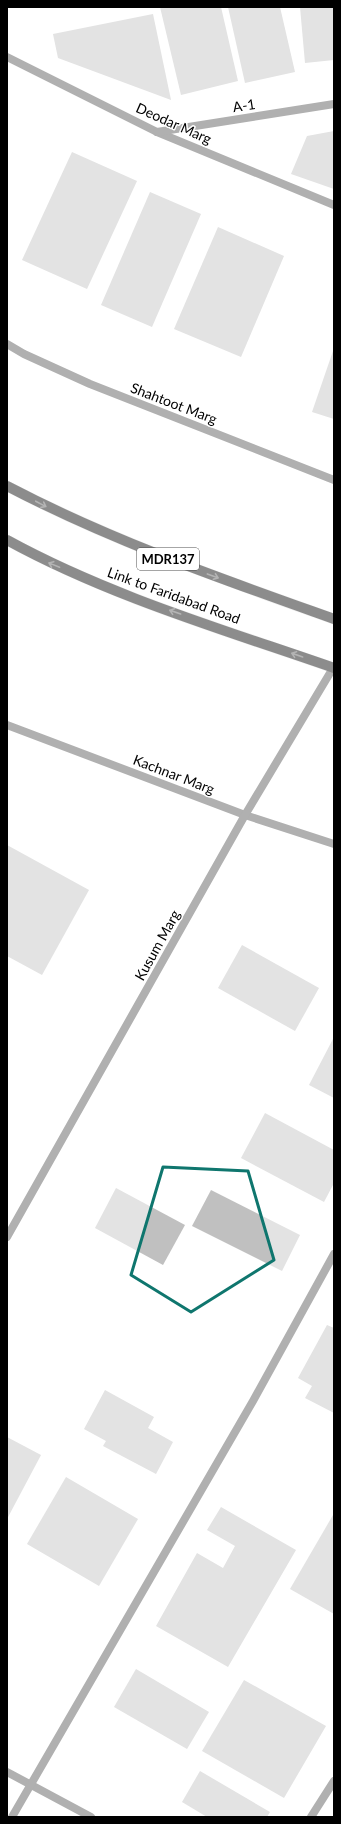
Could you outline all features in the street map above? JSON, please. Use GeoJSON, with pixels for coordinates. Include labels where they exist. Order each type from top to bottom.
{"type":"FeatureCollection","features":[{"type":"Feature","properties":{"kind":"main road","name":"MDR137"},"geometry":{"type":"LineString","coordinates":[[7,486],[50,508],[176,563],[334,619]]}},
{"type":"Feature","properties":{"kind":"main road","name":"Link to Faridabad Road"},"geometry":{"type":"LineString","coordinates":[[7,540],[48,562],[144,600],[334,668]]}},
{"type":"Feature","properties":{"kind":"street","name":"Deodar Marg"},"geometry":{"type":"LineString","coordinates":[[7,57],[157,132],[334,205]]}},
{"type":"Feature","properties":{"kind":"street","name":"A-1"},"geometry":{"type":"LineString","coordinates":[[157,132],[334,104]]}},
{"type":"Feature","properties":{"kind":"street","name":"Shahtoot Marg"},"geometry":{"type":"LineString","coordinates":[[7,344],[24,354],[90,384],[334,480]]}},
{"type":"Feature","properties":{"kind":"street","name":"Kusum Marg"},"geometry":{"type":"LineString","coordinates":[[7,1237],[245,815],[334,668]]}},
{"type":"Feature","properties":{"kind":"street","name":"Kachnar Marg"},"geometry":{"type":"LineString","coordinates":[[7,725],[245,815],[334,844]]}},
{"type":"Feature","properties":{"kind":"street"},"geometry":{"type":"LineString","coordinates":[[12,1817],[253,1401],[334,1254]]}},
{"type":"Feature","properties":{"kind":"street"},"geometry":{"type":"LineString","coordinates":[[7,1772],[91,1817]]}},
{"type":"Feature","properties":{"kind":"street"},"geometry":{"type":"LineString","coordinates":[[311,1817],[334,1781]]}},
{"type":"Feature","properties":{"kind":"highlighted area"},"geometry":{"type":"Polygon","coordinates":[[[163,1167],[248,1171],[274,1260],[191,1312],[131,1275],[163,1167]]]}},
{"type":"Feature","properties":{"kind":"building"},"geometry":{"type":"Polygon","coordinates":[[[160,7],[221,7],[238,81],[181,95],[160,7]]]}},
{"type":"Feature","properties":{"kind":"building"},"geometry":{"type":"Polygon","coordinates":[[[228,7],[280,7],[295,72],[245,83],[228,7]]]}},
{"type":"Feature","properties":{"kind":"building"},"geometry":{"type":"Polygon","coordinates":[[[300,7],[334,7],[334,60],[305,63],[300,7]]]}},
{"type":"Feature","properties":{"kind":"building"},"geometry":{"type":"Polygon","coordinates":[[[153,14],[171,100],[58,58],[53,34],[153,14]]]}},
{"type":"Feature","properties":{"kind":"building"},"geometry":{"type":"Polygon","coordinates":[[[334,131],[334,189],[291,174],[307,136],[334,131]]]}},
{"type":"Feature","properties":{"kind":"building"},"geometry":{"type":"Polygon","coordinates":[[[72,152],[137,181],[87,289],[22,260],[72,152]]]}},
{"type":"Feature","properties":{"kind":"building"},"geometry":{"type":"Polygon","coordinates":[[[150,192],[201,214],[152,327],[101,305],[150,192]]]}},
{"type":"Feature","properties":{"kind":"building"},"geometry":{"type":"Polygon","coordinates":[[[218,227],[284,256],[241,357],[174,329],[218,227]]]}},
{"type":"Feature","properties":{"kind":"building"},"geometry":{"type":"Polygon","coordinates":[[[334,348],[334,419],[312,412],[334,348]]]}},
{"type":"Feature","properties":{"kind":"building"},"geometry":{"type":"Polygon","coordinates":[[[7,845],[89,890],[42,975],[7,956],[7,845]]]}},
{"type":"Feature","properties":{"kind":"building"},"geometry":{"type":"Polygon","coordinates":[[[242,945],[319,988],[295,1031],[218,988],[242,945]]]}},
{"type":"Feature","properties":{"kind":"building"},"geometry":{"type":"Polygon","coordinates":[[[334,1037],[334,1098],[309,1085],[334,1037]]]}},
{"type":"Feature","properties":{"kind":"building"},"geometry":{"type":"Polygon","coordinates":[[[265,1113],[334,1150],[334,1183],[324,1202],[241,1158],[265,1113]]]}},
{"type":"Feature","properties":{"kind":"building"},"geometry":{"type":"Polygon","coordinates":[[[116,1188],[185,1225],[163,1265],[95,1228],[116,1188]]]}},
{"type":"Feature","properties":{"kind":"building"},"geometry":{"type":"Polygon","coordinates":[[[211,1190],[300,1235],[282,1271],[192,1226],[211,1190]]]}},
{"type":"Feature","properties":{"kind":"building"},"geometry":{"type":"Polygon","coordinates":[[[327,1325],[334,1328],[334,1413],[305,1398],[312,1386],[298,1378],[327,1325]]]}},
{"type":"Feature","properties":{"kind":"building"},"geometry":{"type":"Polygon","coordinates":[[[105,1390],[154,1417],[148,1428],[173,1442],[156,1474],[103,1446],[106,1441],[84,1429],[105,1390]]]}},
{"type":"Feature","properties":{"kind":"building"},"geometry":{"type":"Polygon","coordinates":[[[7,1437],[41,1455],[7,1519],[7,1437]]]}},
{"type":"Feature","properties":{"kind":"building"},"geometry":{"type":"Polygon","coordinates":[[[66,1477],[138,1519],[99,1586],[27,1544],[66,1477]]]}},
{"type":"Feature","properties":{"kind":"building"},"geometry":{"type":"Polygon","coordinates":[[[221,1507],[296,1550],[228,1667],[156,1626],[197,1553],[223,1568],[235,1546],[207,1530],[221,1507]]]}},
{"type":"Feature","properties":{"kind":"building"},"geometry":{"type":"Polygon","coordinates":[[[334,1515],[334,1614],[290,1589],[334,1515]]]}},
{"type":"Feature","properties":{"kind":"building"},"geometry":{"type":"Polygon","coordinates":[[[136,1669],[209,1712],[187,1749],[114,1707],[136,1669]]]}},
{"type":"Feature","properties":{"kind":"building"},"geometry":{"type":"Polygon","coordinates":[[[244,1680],[326,1726],[284,1798],[202,1751],[244,1680]]]}},
{"type":"Feature","properties":{"kind":"building"},"geometry":{"type":"Polygon","coordinates":[[[200,1771],[270,1812],[267,1817],[207,1817],[182,1802],[200,1771]]]}}]}
